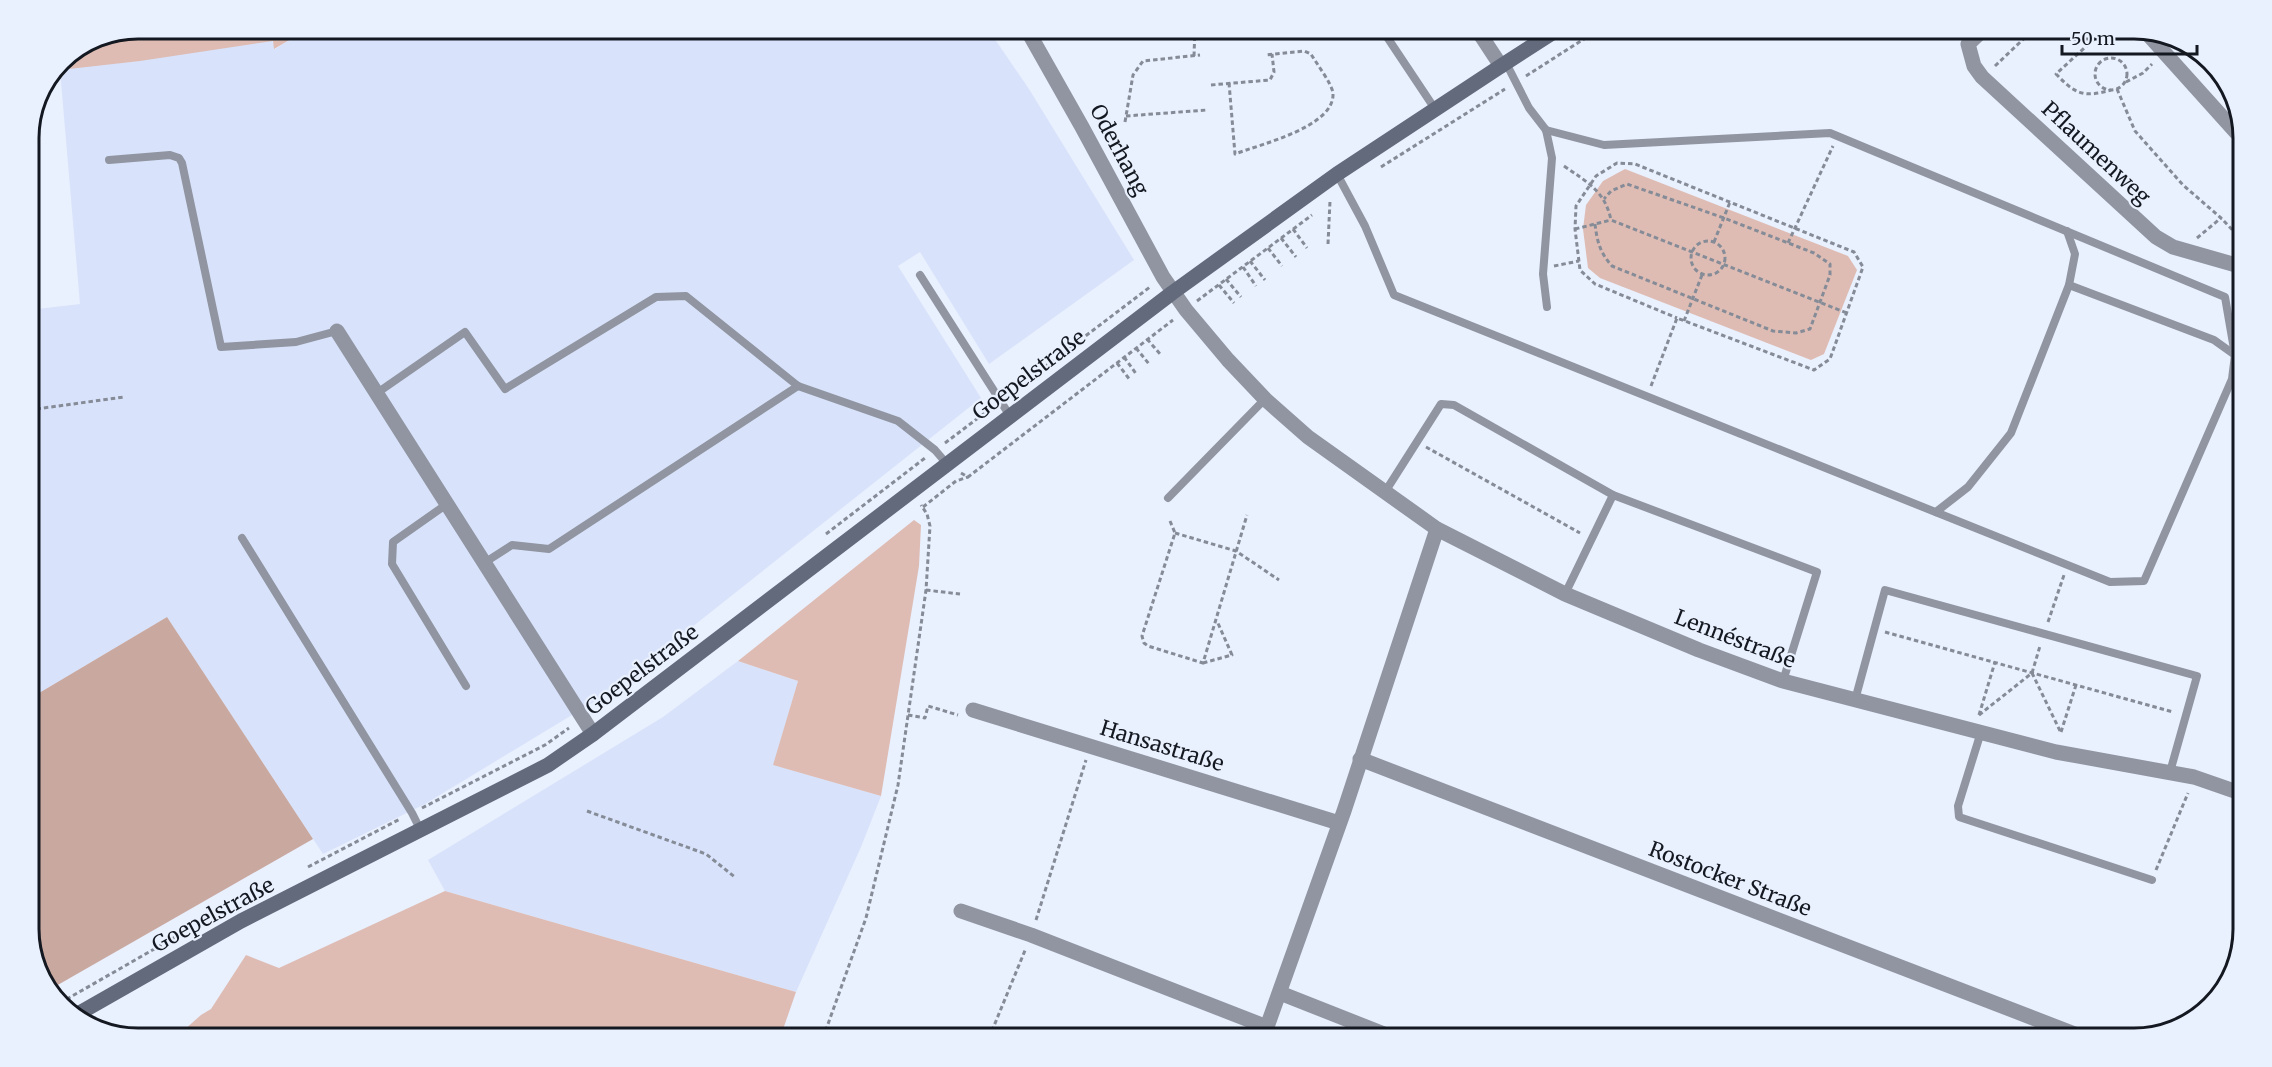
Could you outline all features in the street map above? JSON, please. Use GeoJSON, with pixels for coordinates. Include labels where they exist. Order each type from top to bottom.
{"type":"FeatureCollection","features":[{"type":"Feature","properties":{"kind":"street","name":"Oderhang"},"geometry":{"type":"LineString","coordinates":[[1032,39],[1173,293]]}},
{"type":"Feature","properties":{"kind":"street"},"geometry":{"type":"LineString","coordinates":[[1484,39],[1503,64]]}},
{"type":"Feature","properties":{"kind":"street","name":"Goepelstraße"},"geometry":{"type":"LineString","coordinates":[[83,1011],[241,921],[548,765],[593,734],[1173,293],[1337,174],[1543,39]]}},
{"type":"Feature","properties":{"kind":"street","name":"Pflaumenweg"},"geometry":{"type":"LineString","coordinates":[[1973,39],[1968,44],[1974,66],[1982,77],[2156,237],[2183,250],[2233,264]]}},
{"type":"Feature","properties":{"kind":"street"},"geometry":{"type":"LineString","coordinates":[[2154,41],[2233,128]]}},
{"type":"Feature","properties":{"kind":"street","name":"Lennéstraße"},"geometry":{"type":"LineString","coordinates":[[1173,293],[1228,360],[1265,399],[1308,437],[1437,529],[1565,594],[1699,650],[1783,681],[2056,752],[2194,777],[2233,791]]}},
{"type":"Feature","properties":{"kind":"street","name":"Goepelstraße"},"geometry":{"type":"LineString","coordinates":[[337,331],[593,734]]}},
{"type":"Feature","properties":{"kind":"street"},"geometry":{"type":"LineString","coordinates":[[1267,1028],[1339,823],[1437,529]]}},
{"type":"Feature","properties":{"kind":"street","name":"Hansastraße"},"geometry":{"type":"LineString","coordinates":[[973,710],[1339,823]]}},
{"type":"Feature","properties":{"kind":"street","name":"Rostocker Straße"},"geometry":{"type":"LineString","coordinates":[[1360,759],[2059,1028]]}},
{"type":"Feature","properties":{"kind":"street"},"geometry":{"type":"LineString","coordinates":[[961,911],[1031,934],[1253,1028]]}},
{"type":"Feature","properties":{"kind":"street"},"geometry":{"type":"LineString","coordinates":[[1280,993],[1369,1028]]}},
{"type":"Feature","properties":{"kind":"lane"},"geometry":{"type":"LineString","coordinates":[[1388,39],[1435,109]]}},
{"type":"Feature","properties":{"kind":"lane"},"geometry":{"type":"LineString","coordinates":[[1503,64],[1529,108],[1546,130],[1552,158],[1544,268],[1547,307]]}},
{"type":"Feature","properties":{"kind":"lane"},"geometry":{"type":"LineString","coordinates":[[1546,130],[1604,145],[1830,133],[2225,297],[2233,343]]}},
{"type":"Feature","properties":{"kind":"lane"},"geometry":{"type":"LineString","coordinates":[[109,160],[171,155],[179,158],[182,163],[221,346],[296,342],[337,331]]}},
{"type":"Feature","properties":{"kind":"lane"},"geometry":{"type":"LineString","coordinates":[[1337,174],[1365,226],[1394,295],[2110,582],[2144,580],[2232,379],[2233,371]]}},
{"type":"Feature","properties":{"kind":"lane"},"geometry":{"type":"LineString","coordinates":[[1936,512],[1968,487],[2011,433],[2070,285],[2075,254],[2067,231]]}},
{"type":"Feature","properties":{"kind":"lane"},"geometry":{"type":"LineString","coordinates":[[920,275],[1010,416]]}},
{"type":"Feature","properties":{"kind":"lane"},"geometry":{"type":"LineString","coordinates":[[2070,285],[2214,340],[2233,354]]}},
{"type":"Feature","properties":{"kind":"lane"},"geometry":{"type":"LineString","coordinates":[[377,393],[465,332],[505,389],[657,297],[686,296],[798,386],[898,421],[935,450],[947,464]]}},
{"type":"Feature","properties":{"kind":"lane"},"geometry":{"type":"LineString","coordinates":[[484,563],[512,546],[549,549],[798,386]]}},
{"type":"Feature","properties":{"kind":"lane"},"geometry":{"type":"LineString","coordinates":[[1168,498],[1265,399]]}},
{"type":"Feature","properties":{"kind":"lane"},"geometry":{"type":"LineString","coordinates":[[1385,492],[1441,404],[1454,405],[1613,495],[1817,572],[1783,681]]}},
{"type":"Feature","properties":{"kind":"lane"},"geometry":{"type":"LineString","coordinates":[[1565,594],[1613,495]]}},
{"type":"Feature","properties":{"kind":"lane"},"geometry":{"type":"LineString","coordinates":[[447,504],[393,543],[392,564],[466,686]]}},
{"type":"Feature","properties":{"kind":"lane"},"geometry":{"type":"LineString","coordinates":[[242,538],[421,831]]}},
{"type":"Feature","properties":{"kind":"lane"},"geometry":{"type":"LineString","coordinates":[[1855,700],[1885,590],[2197,676],[2170,772]]}},
{"type":"Feature","properties":{"kind":"lane"},"geometry":{"type":"LineString","coordinates":[[1978,732],[1958,807],[1959,817],[2152,880]]}},
{"type":"Feature","properties":{"kind":"path"},"geometry":{"type":"LineString","coordinates":[[1194,56],[1195,39]]}},
{"type":"Feature","properties":{"kind":"path"},"geometry":{"type":"LineString","coordinates":[[1375,171],[1583,39]]}},
{"type":"Feature","properties":{"kind":"path"},"geometry":{"type":"LineString","coordinates":[[1982,77],[2024,39]]}},
{"type":"Feature","properties":{"kind":"path"},"geometry":{"type":"LineString","coordinates":[[2094,39],[2056,74],[2067,86],[2092,96],[2117,89],[2143,73],[2164,52]]}},
{"type":"Feature","properties":{"kind":"path"},"geometry":{"type":"LineString","coordinates":[[1229,83],[1235,154],[1304,129],[1322,118],[1332,104],[1334,92],[1311,54],[1304,51],[1266,55]]}},
{"type":"Feature","properties":{"kind":"path"},"geometry":{"type":"LineString","coordinates":[[1211,85],[1270,80],[1274,72],[1272,54]]}},
{"type":"Feature","properties":{"kind":"path"},"geometry":{"type":"LineString","coordinates":[[1125,122],[1133,75],[1135,69],[1143,61],[1200,55]]}},
{"type":"Feature","properties":{"kind":"path"},"geometry":{"type":"LineString","coordinates":[[2111,90],[2101,87],[2095,78],[2096,68],[2103,60],[2114,58],[2123,63],[2127,73],[2124,83]]}},
{"type":"Feature","properties":{"kind":"path"},"geometry":{"type":"LineString","coordinates":[[2117,89],[2135,131],[2183,185],[2233,231]]}},
{"type":"Feature","properties":{"kind":"path"},"geometry":{"type":"LineString","coordinates":[[1126,116],[1207,110]]}},
{"type":"Feature","properties":{"kind":"path"},"geometry":{"type":"LineString","coordinates":[[1788,243],[1838,136]]}},
{"type":"Feature","properties":{"kind":"path"},"geometry":{"type":"LineString","coordinates":[[1552,158],[1591,184],[1608,204],[1611,220]]}},
{"type":"Feature","properties":{"kind":"path"},"geometry":{"type":"LineString","coordinates":[[1617,163],[1635,164],[1794,228],[1854,252],[1863,267],[1830,359],[1814,370],[1684,321],[1595,284],[1580,270],[1575,229],[1576,206],[1596,176],[1617,163]]}},
{"type":"Feature","properties":{"kind":"path"},"geometry":{"type":"LineString","coordinates":[[1595,224],[1600,248],[1612,266],[1773,331],[1796,333],[1810,329],[1830,275],[1830,264],[1814,253],[1627,184],[1611,191],[1604,199]]}},
{"type":"Feature","properties":{"kind":"path"},"geometry":{"type":"LineString","coordinates":[[923,507],[956,481],[968,477],[1345,189]]}},
{"type":"Feature","properties":{"kind":"path"},"geometry":{"type":"LineString","coordinates":[[1328,244],[1330,201]]}},
{"type":"Feature","properties":{"kind":"path"},"geometry":{"type":"LineString","coordinates":[[1714,242],[1730,202]]}},
{"type":"Feature","properties":{"kind":"path"},"geometry":{"type":"LineString","coordinates":[[2183,250],[2221,218]]}},
{"type":"Feature","properties":{"kind":"path"},"geometry":{"type":"LineString","coordinates":[[1575,229],[1611,220],[1847,313]]}},
{"type":"Feature","properties":{"kind":"path"},"geometry":{"type":"LineString","coordinates":[[1293,229],[1307,248]]}},
{"type":"Feature","properties":{"kind":"path"},"geometry":{"type":"LineString","coordinates":[[1281,238],[1296,257]]}},
{"type":"Feature","properties":{"kind":"path"},"geometry":{"type":"LineString","coordinates":[[1706,241],[1714,242],[1722,247],[1725,256],[1724,264],[1715,274],[1702,274],[1692,265],[1692,252],[1697,245],[1706,241]]}},
{"type":"Feature","properties":{"kind":"path"},"geometry":{"type":"LineString","coordinates":[[1268,248],[1282,266]]}},
{"type":"Feature","properties":{"kind":"path"},"geometry":{"type":"LineString","coordinates":[[1250,261],[1265,280]]}},
{"type":"Feature","properties":{"kind":"path"},"geometry":{"type":"LineString","coordinates":[[1544,268],[1579,261]]}},
{"type":"Feature","properties":{"kind":"path"},"geometry":{"type":"LineString","coordinates":[[1242,267],[1257,286]]}},
{"type":"Feature","properties":{"kind":"path"},"geometry":{"type":"LineString","coordinates":[[1684,321],[1702,274]]}},
{"type":"Feature","properties":{"kind":"path"},"geometry":{"type":"LineString","coordinates":[[1037,373],[1163,277]]}},
{"type":"Feature","properties":{"kind":"path"},"geometry":{"type":"LineString","coordinates":[[1226,279],[1241,297]]}},
{"type":"Feature","properties":{"kind":"path"},"geometry":{"type":"LineString","coordinates":[[1219,285],[1234,303]]}},
{"type":"Feature","properties":{"kind":"path"},"geometry":{"type":"LineString","coordinates":[[1648,396],[1677,318]]}},
{"type":"Feature","properties":{"kind":"path"},"geometry":{"type":"LineString","coordinates":[[1147,339],[1161,356]]}},
{"type":"Feature","properties":{"kind":"path"},"geometry":{"type":"LineString","coordinates":[[1136,348],[1149,364]]}},
{"type":"Feature","properties":{"kind":"path"},"geometry":{"type":"LineString","coordinates":[[1124,357],[1137,375]]}},
{"type":"Feature","properties":{"kind":"path"},"geometry":{"type":"LineString","coordinates":[[1117,363],[1130,380]]}},
{"type":"Feature","properties":{"kind":"path"},"geometry":{"type":"LineString","coordinates":[[39,409],[124,397]]}},
{"type":"Feature","properties":{"kind":"path"},"geometry":{"type":"LineString","coordinates":[[823,536],[1000,401]]}},
{"type":"Feature","properties":{"kind":"path"},"geometry":{"type":"LineString","coordinates":[[1416,442],[1591,540]]}},
{"type":"Feature","properties":{"kind":"path"},"geometry":{"type":"LineString","coordinates":[[947,464],[968,477]]}},
{"type":"Feature","properties":{"kind":"path"},"geometry":{"type":"LineString","coordinates":[[827,1028],[866,918],[898,785],[926,590],[930,526],[923,507],[901,477]]}},
{"type":"Feature","properties":{"kind":"path"},"geometry":{"type":"LineString","coordinates":[[1203,663],[1247,516]]}},
{"type":"Feature","properties":{"kind":"path"},"geometry":{"type":"LineString","coordinates":[[1170,521],[1175,533],[1142,636],[1144,643],[1203,663],[1232,655],[1216,619]]}},
{"type":"Feature","properties":{"kind":"path"},"geometry":{"type":"LineString","coordinates":[[1175,533],[1236,551],[1279,580]]}},
{"type":"Feature","properties":{"kind":"path"},"geometry":{"type":"LineString","coordinates":[[1979,715],[2032,673],[2067,565]]}},
{"type":"Feature","properties":{"kind":"path"},"geometry":{"type":"LineString","coordinates":[[926,590],[960,594]]}},
{"type":"Feature","properties":{"kind":"path"},"geometry":{"type":"LineString","coordinates":[[1874,629],[2186,715]]}},
{"type":"Feature","properties":{"kind":"path"},"geometry":{"type":"LineString","coordinates":[[1978,732],[1979,715],[1995,662]]}},
{"type":"Feature","properties":{"kind":"path"},"geometry":{"type":"LineString","coordinates":[[2032,673],[2061,733]]}},
{"type":"Feature","properties":{"kind":"path"},"geometry":{"type":"LineString","coordinates":[[2056,752],[2076,685]]}},
{"type":"Feature","properties":{"kind":"path"},"geometry":{"type":"LineString","coordinates":[[908,715],[925,718],[928,706],[964,717],[973,710]]}},
{"type":"Feature","properties":{"kind":"path"},"geometry":{"type":"LineString","coordinates":[[305,868],[545,745],[583,719]]}},
{"type":"Feature","properties":{"kind":"path"},"geometry":{"type":"LineString","coordinates":[[993,1028],[1031,934],[1090,746]]}},
{"type":"Feature","properties":{"kind":"path"},"geometry":{"type":"LineString","coordinates":[[2152,880],[2194,777]]}},
{"type":"Feature","properties":{"kind":"path"},"geometry":{"type":"LineString","coordinates":[[587,811],[706,854],[736,878]]}},
{"type":"Feature","properties":{"kind":"path"},"geometry":{"type":"LineString","coordinates":[[68,999],[183,933]]}},
{"type":"Feature","properties":{"kind":"shaded area"},"geometry":{"type":"Polygon","coordinates":[[[258,39],[272,39],[275,49],[291,39],[995,39],[1029,89],[1134,260],[989,364],[920,252],[898,266],[981,398],[610,692],[425,804],[323,854],[167,617],[39,693],[39,309],[80,304],[61,76],[68,69],[258,39]]]}},
{"type":"Feature","properties":{"kind":"shaded area"},"geometry":{"type":"Polygon","coordinates":[[[291,39],[274,49],[273,41],[68,69],[88,52],[106,44],[125,40],[291,39]]]}},
{"type":"Feature","properties":{"kind":"shaded area"},"geometry":{"type":"Polygon","coordinates":[[[1625,169],[1848,256],[1857,270],[1824,354],[1811,360],[1600,278],[1588,268],[1583,229],[1586,205],[1603,181],[1625,169]]]}},
{"type":"Feature","properties":{"kind":"shaded area"},"geometry":{"type":"Polygon","coordinates":[[[914,520],[921,525],[919,566],[881,796],[773,765],[798,681],[738,661],[914,520]]]}},
{"type":"Feature","properties":{"kind":"shaded area"},"geometry":{"type":"Polygon","coordinates":[[[167,617],[313,839],[57,986],[47,967],[39,936],[39,693],[167,617]]]}},
{"type":"Feature","properties":{"kind":"shaded area"},"geometry":{"type":"Polygon","coordinates":[[[738,661],[798,681],[774,765],[881,796],[861,847],[796,992],[445,891],[428,860],[663,717],[738,661]]]}},
{"type":"Feature","properties":{"kind":"shaded area"},"geometry":{"type":"Polygon","coordinates":[[[445,891],[796,992],[783,1028],[186,1028],[211,1009],[246,955],[279,968],[445,891]]]}}]}
